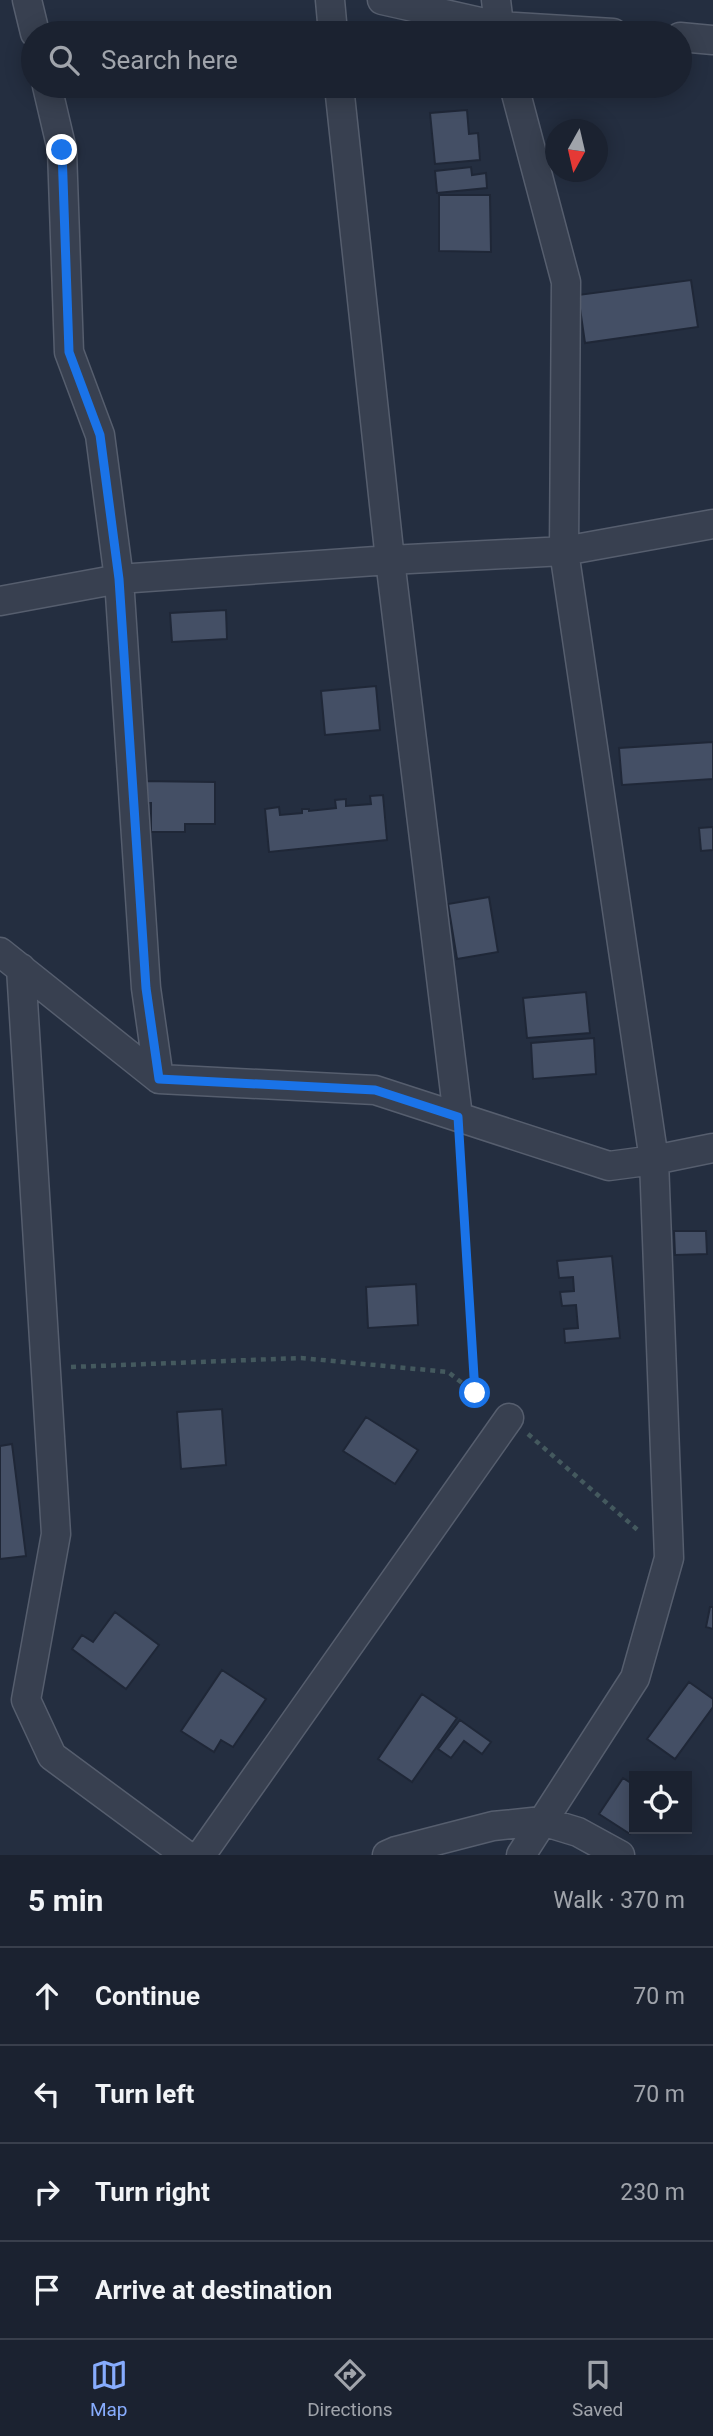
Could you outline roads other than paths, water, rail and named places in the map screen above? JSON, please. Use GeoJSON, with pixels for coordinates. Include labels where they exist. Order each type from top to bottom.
{"type":"FeatureCollection","features":[{"type":"Feature","properties":{"kind":"street"},"geometry":{"type":"LineString","coordinates":[[27,0],[32,21]]}},
{"type":"Feature","properties":{"kind":"street"},"geometry":{"type":"LineString","coordinates":[[330,0],[333,21]]}},
{"type":"Feature","properties":{"kind":"street"},"geometry":{"type":"LineString","coordinates":[[382,0],[498,20]]}},
{"type":"Feature","properties":{"kind":"street"},"geometry":{"type":"LineString","coordinates":[[692,38],[713,40]]}},
{"type":"Feature","properties":{"kind":"street"},"geometry":{"type":"LineString","coordinates":[[50,98],[62,150],[69,352],[100,435],[119,579],[146,988],[159,1079]]}},
{"type":"Feature","properties":{"kind":"street"},"geometry":{"type":"LineString","coordinates":[[340,98],[390,560],[458,1117]]}},
{"type":"Feature","properties":{"kind":"street"},"geometry":{"type":"LineString","coordinates":[[517,98],[566,282],[564,551],[654,1160],[669,1558],[635,1678],[521,1855]]}},
{"type":"Feature","properties":{"kind":"street"},"geometry":{"type":"LineString","coordinates":[[0,601],[119,579],[564,551],[713,524]]}},
{"type":"Feature","properties":{"kind":"street"},"geometry":{"type":"LineString","coordinates":[[10,960],[159,1079],[375,1090],[609,1166],[713,1148]]}},
{"type":"Feature","properties":{"kind":"street"},"geometry":{"type":"LineString","coordinates":[[10,960],[45,1368],[56,1534],[26,1700],[52,1756],[186,1855]]}},
{"type":"Feature","properties":{"kind":"street"},"geometry":{"type":"LineString","coordinates":[[201,1855],[509,1418]]}},
{"type":"Feature","properties":{"kind":"street"},"geometry":{"type":"LineString","coordinates":[[387,1855],[493,1826],[542,1821],[578,1832],[620,1855]]}}]}
